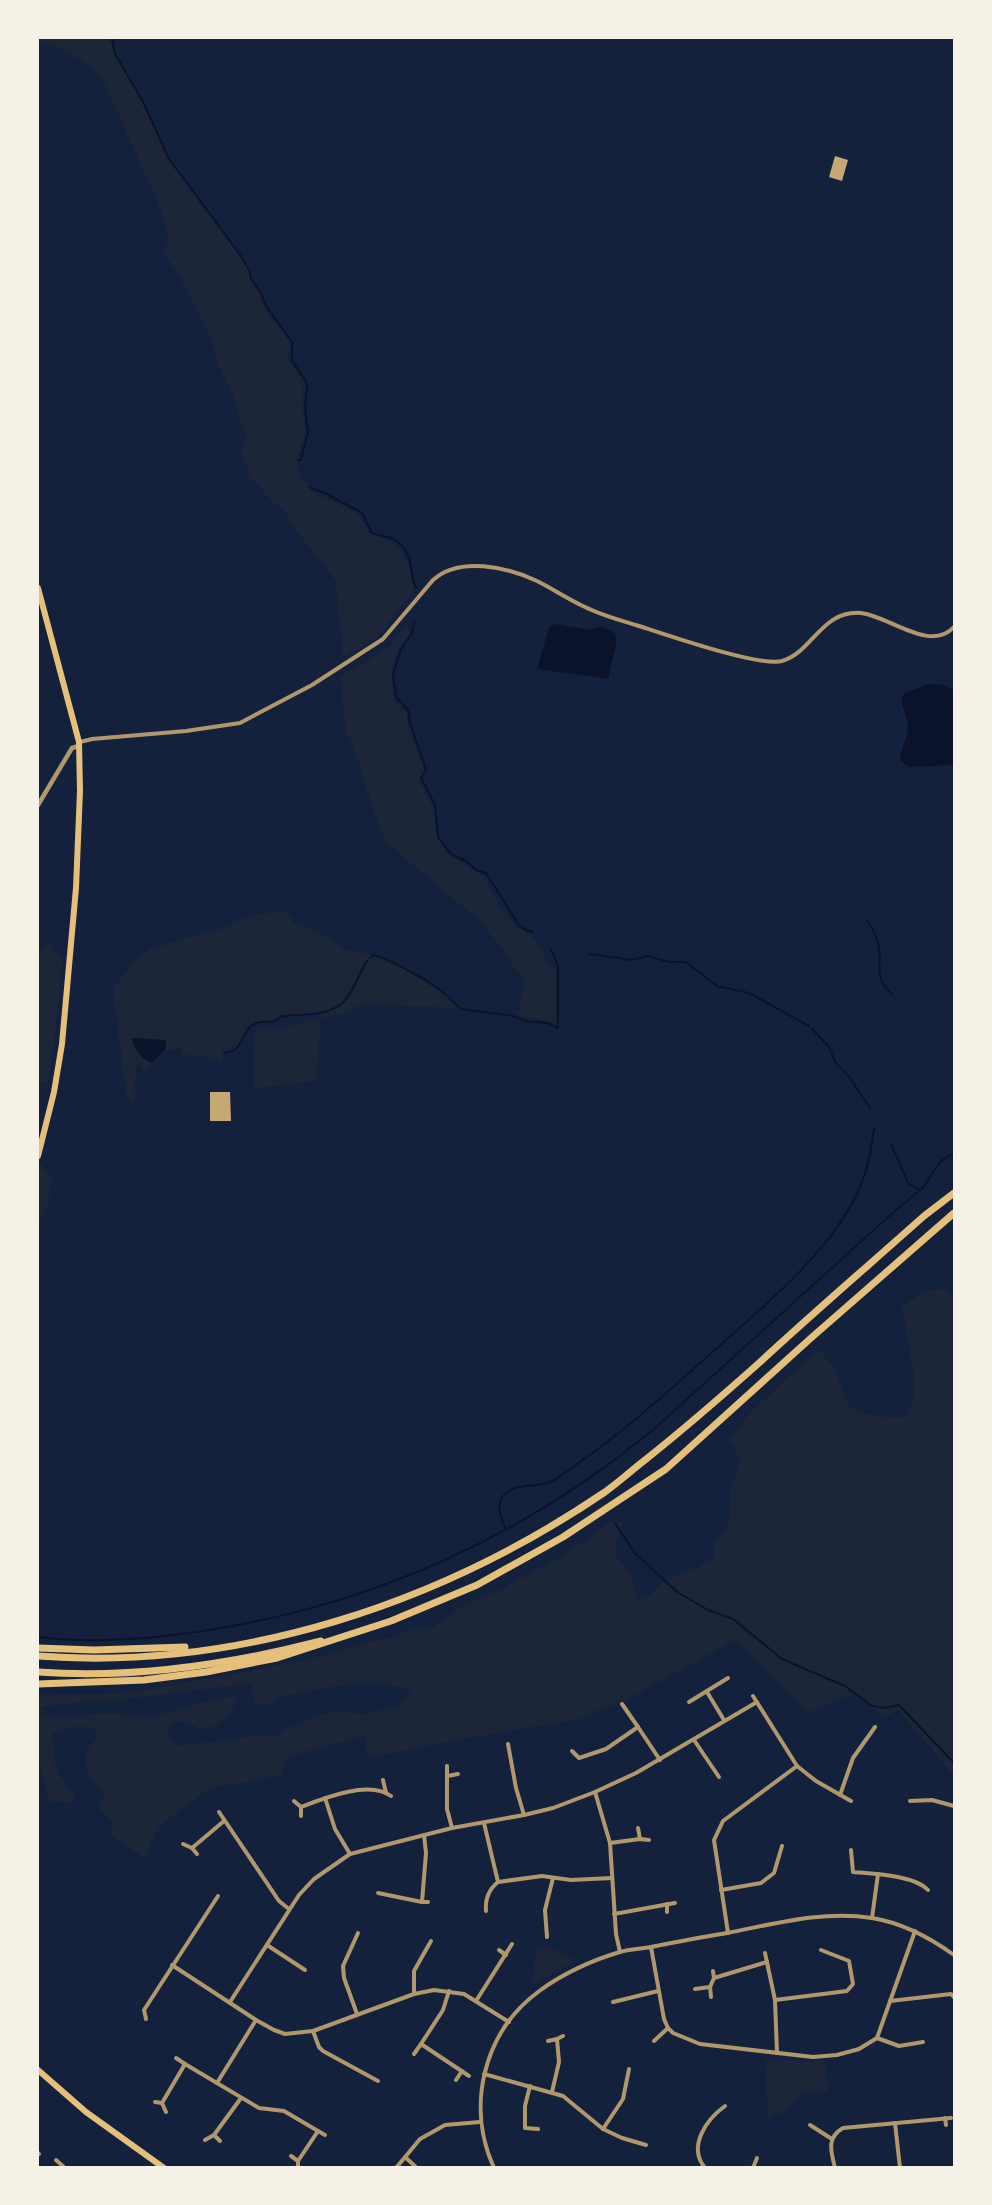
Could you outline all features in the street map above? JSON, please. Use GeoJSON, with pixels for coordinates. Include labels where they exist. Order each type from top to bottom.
{"type":"FeatureCollection","features":[{"type":"Feature","properties":{"kind":"highway"},"geometry":{"type":"LineString","coordinates":[[38,1656],[139,1657],[219,1647],[291,1633],[356,1616],[443,1583],[546,1529],[607,1490],[693,1422],[915,1224],[954,1193]]}},
{"type":"Feature","properties":{"kind":"highway"},"geometry":{"type":"LineString","coordinates":[[38,1683],[144,1680],[277,1659],[427,1606],[477,1585],[604,1512],[666,1469],[954,1213]]}},
{"type":"Feature","properties":{"kind":"highway"},"geometry":{"type":"LineString","coordinates":[[38,1672],[113,1673],[207,1665],[284,1650],[361,1630]]}},
{"type":"Feature","properties":{"kind":"highway"},"geometry":{"type":"LineString","coordinates":[[38,1648],[94,1650],[219,1647]]}},
{"type":"Feature","properties":{"kind":"main road"},"geometry":{"type":"LineString","coordinates":[[38,588],[79,744],[80,791],[69,983],[59,1068],[38,1156]]}},
{"type":"Feature","properties":{"kind":"main road"},"geometry":{"type":"LineString","coordinates":[[38,2070],[104,2126],[164,2168]]}},
{"type":"Feature","properties":{"kind":"street"},"geometry":{"type":"LineString","coordinates":[[38,805],[72,748],[79,744],[92,739],[186,731],[240,723],[312,685],[383,639],[433,580],[440,573],[453,568],[483,567],[510,572],[535,580],[595,612],[705,647],[762,662],[790,658],[827,623],[849,614],[862,613],[914,632],[937,636],[944,635],[954,627]]}},
{"type":"Feature","properties":{"kind":"street"},"geometry":{"type":"LineString","coordinates":[[689,1702],[728,1678]]}},
{"type":"Feature","properties":{"kind":"street"},"geometry":{"type":"LineString","coordinates":[[707,1692],[724,1720]]}},
{"type":"Feature","properties":{"kind":"street"},"geometry":{"type":"LineString","coordinates":[[753,1695],[797,1767],[816,1781],[852,1801]]}},
{"type":"Feature","properties":{"kind":"street"},"geometry":{"type":"LineString","coordinates":[[230,2002],[299,1895],[314,1879],[350,1854],[452,1828],[553,1808],[595,1792],[660,1760],[757,1702]]}},
{"type":"Feature","properties":{"kind":"street"},"geometry":{"type":"LineString","coordinates":[[622,1704],[660,1760]]}},
{"type":"Feature","properties":{"kind":"street"},"geometry":{"type":"LineString","coordinates":[[572,1751],[579,1758],[606,1749],[638,1727]]}},
{"type":"Feature","properties":{"kind":"street"},"geometry":{"type":"LineString","coordinates":[[840,1795],[853,1758],[875,1727]]}},
{"type":"Feature","properties":{"kind":"street"},"geometry":{"type":"LineString","coordinates":[[694,1740],[719,1777]]}},
{"type":"Feature","properties":{"kind":"street"},"geometry":{"type":"LineString","coordinates":[[508,1744],[516,1788],[524,1815]]}},
{"type":"Feature","properties":{"kind":"street"},"geometry":{"type":"LineString","coordinates":[[447,1766],[447,1809],[452,1828]]}},
{"type":"Feature","properties":{"kind":"street"},"geometry":{"type":"LineString","coordinates":[[728,1933],[714,1840],[723,1821],[797,1767]]}},
{"type":"Feature","properties":{"kind":"street"},"geometry":{"type":"LineString","coordinates":[[448,1776],[458,1774]]}},
{"type":"Feature","properties":{"kind":"street"},"geometry":{"type":"LineString","coordinates":[[383,1780],[386,1793]]}},
{"type":"Feature","properties":{"kind":"street"},"geometry":{"type":"LineString","coordinates":[[301,1807],[357,1790],[386,1793],[391,1796]]}},
{"type":"Feature","properties":{"kind":"street"},"geometry":{"type":"LineString","coordinates":[[595,1792],[610,1843],[614,1914],[620,1952]]}},
{"type":"Feature","properties":{"kind":"street"},"geometry":{"type":"LineString","coordinates":[[325,1798],[335,1829],[350,1854]]}},
{"type":"Feature","properties":{"kind":"street"},"geometry":{"type":"LineString","coordinates":[[910,1801],[932,1800],[954,1806]]}},
{"type":"Feature","properties":{"kind":"street"},"geometry":{"type":"LineString","coordinates":[[294,1801],[301,1807],[301,1816]]}},
{"type":"Feature","properties":{"kind":"street"},"geometry":{"type":"LineString","coordinates":[[219,1812],[279,1901],[289,1909]]}},
{"type":"Feature","properties":{"kind":"street"},"geometry":{"type":"LineString","coordinates":[[192,1848],[224,1821]]}},
{"type":"Feature","properties":{"kind":"street"},"geometry":{"type":"LineString","coordinates":[[484,1823],[498,1882]]}},
{"type":"Feature","properties":{"kind":"street"},"geometry":{"type":"LineString","coordinates":[[638,1828],[640,1839]]}},
{"type":"Feature","properties":{"kind":"street"},"geometry":{"type":"LineString","coordinates":[[422,1902],[426,1854],[424,1835]]}},
{"type":"Feature","properties":{"kind":"street"},"geometry":{"type":"LineString","coordinates":[[610,1843],[650,1840]]}},
{"type":"Feature","properties":{"kind":"street"},"geometry":{"type":"LineString","coordinates":[[183,1844],[192,1848],[197,1854]]}},
{"type":"Feature","properties":{"kind":"street"},"geometry":{"type":"LineString","coordinates":[[722,1890],[761,1883],[774,1873],[782,1846]]}},
{"type":"Feature","properties":{"kind":"street"},"geometry":{"type":"LineString","coordinates":[[851,1850],[853,1872],[878,1874],[922,1883],[928,1890]]}},
{"type":"Feature","properties":{"kind":"street"},"geometry":{"type":"LineString","coordinates":[[872,1918],[878,1874]]}},
{"type":"Feature","properties":{"kind":"street"},"geometry":{"type":"LineString","coordinates":[[486,1911],[485,1900],[498,1882],[542,1875],[571,1880],[612,1878]]}},
{"type":"Feature","properties":{"kind":"street"},"geometry":{"type":"LineString","coordinates":[[548,1937],[545,1910],[553,1878]]}},
{"type":"Feature","properties":{"kind":"street"},"geometry":{"type":"LineString","coordinates":[[378,1893],[428,1902]]}},
{"type":"Feature","properties":{"kind":"street"},"geometry":{"type":"LineString","coordinates":[[146,2019],[144,2010],[218,1896]]}},
{"type":"Feature","properties":{"kind":"street"},"geometry":{"type":"LineString","coordinates":[[614,1914],[675,1903]]}},
{"type":"Feature","properties":{"kind":"street"},"geometry":{"type":"LineString","coordinates":[[667,1904],[667,1912]]}},
{"type":"Feature","properties":{"kind":"street"},"geometry":{"type":"LineString","coordinates":[[494,2168],[484,2142],[479,2103],[484,2074],[495,2045],[509,2022],[525,2003],[539,1990],[570,1973],[620,1952],[796,1920],[831,1916],[872,1918],[915,1931],[954,1955]]}},
{"type":"Feature","properties":{"kind":"street"},"geometry":{"type":"LineString","coordinates":[[651,1947],[658,1991],[668,2028],[680,2037],[700,2044],[813,2057],[837,2055],[859,2049],[877,2038],[915,1931]]}},
{"type":"Feature","properties":{"kind":"street"},"geometry":{"type":"LineString","coordinates":[[357,2014],[344,1978],[343,1966],[358,1932]]}},
{"type":"Feature","properties":{"kind":"street"},"geometry":{"type":"LineString","coordinates":[[414,1994],[414,1971],[431,1941]]}},
{"type":"Feature","properties":{"kind":"street"},"geometry":{"type":"LineString","coordinates":[[476,2001],[512,1944]]}},
{"type":"Feature","properties":{"kind":"street"},"geometry":{"type":"LineString","coordinates":[[267,1945],[305,1970]]}},
{"type":"Feature","properties":{"kind":"street"},"geometry":{"type":"LineString","coordinates":[[499,1950],[506,1955]]}},
{"type":"Feature","properties":{"kind":"street"},"geometry":{"type":"LineString","coordinates":[[775,2000],[847,1991],[853,1984],[849,1961],[821,1950]]}},
{"type":"Feature","properties":{"kind":"street"},"geometry":{"type":"LineString","coordinates":[[765,1953],[775,2000],[777,2053]]}},
{"type":"Feature","properties":{"kind":"street"},"geometry":{"type":"LineString","coordinates":[[714,1978],[767,1962]]}},
{"type":"Feature","properties":{"kind":"street"},"geometry":{"type":"LineString","coordinates":[[172,1965],[256,2020],[285,2034],[313,2031],[414,1994],[434,1990],[464,1994],[509,2022]]}},
{"type":"Feature","properties":{"kind":"street"},"geometry":{"type":"LineString","coordinates":[[711,1996],[713,1971]]}},
{"type":"Feature","properties":{"kind":"street"},"geometry":{"type":"LineString","coordinates":[[696,1989],[710,1987]]}},
{"type":"Feature","properties":{"kind":"street"},"geometry":{"type":"LineString","coordinates":[[414,2054],[443,2010],[449,1991]]}},
{"type":"Feature","properties":{"kind":"street"},"geometry":{"type":"LineString","coordinates":[[613,2002],[658,1991]]}},
{"type":"Feature","properties":{"kind":"street"},"geometry":{"type":"LineString","coordinates":[[890,2001],[953,1995]]}},
{"type":"Feature","properties":{"kind":"street"},"geometry":{"type":"LineString","coordinates":[[216,2083],[256,2020]]}},
{"type":"Feature","properties":{"kind":"street"},"geometry":{"type":"LineString","coordinates":[[654,2041],[668,2028]]}},
{"type":"Feature","properties":{"kind":"street"},"geometry":{"type":"LineString","coordinates":[[313,2031],[323,2051],[378,2081]]}},
{"type":"Feature","properties":{"kind":"street"},"geometry":{"type":"LineString","coordinates":[[548,2041],[563,2036]]}},
{"type":"Feature","properties":{"kind":"street"},"geometry":{"type":"LineString","coordinates":[[877,2038],[899,2046],[923,2042]]}},
{"type":"Feature","properties":{"kind":"street"},"geometry":{"type":"LineString","coordinates":[[552,2092],[559,2062],[557,2039]]}},
{"type":"Feature","properties":{"kind":"street"},"geometry":{"type":"LineString","coordinates":[[421,2044],[469,2076]]}},
{"type":"Feature","properties":{"kind":"street"},"geometry":{"type":"LineString","coordinates":[[176,2058],[259,2108],[284,2111],[325,2135]]}},
{"type":"Feature","properties":{"kind":"street"},"geometry":{"type":"LineString","coordinates":[[162,2103],[185,2064]]}},
{"type":"Feature","properties":{"kind":"street"},"geometry":{"type":"LineString","coordinates":[[603,2129],[623,2099],[629,2069]]}},
{"type":"Feature","properties":{"kind":"street"},"geometry":{"type":"LineString","coordinates":[[456,2080],[462,2071]]}},
{"type":"Feature","properties":{"kind":"street"},"geometry":{"type":"LineString","coordinates":[[484,2074],[563,2096],[603,2129],[622,2138],[646,2145]]}},
{"type":"Feature","properties":{"kind":"street"},"geometry":{"type":"LineString","coordinates":[[530,2086],[525,2106],[525,2128],[538,2129]]}},
{"type":"Feature","properties":{"kind":"street"},"geometry":{"type":"LineString","coordinates":[[205,2140],[214,2135],[241,2098]]}},
{"type":"Feature","properties":{"kind":"street"},"geometry":{"type":"LineString","coordinates":[[154,2102],[162,2103]]}},
{"type":"Feature","properties":{"kind":"street"},"geometry":{"type":"LineString","coordinates":[[162,2103],[166,2112]]}},
{"type":"Feature","properties":{"kind":"street"},"geometry":{"type":"LineString","coordinates":[[705,2168],[697,2155],[699,2142],[712,2116],[725,2106]]}},
{"type":"Feature","properties":{"kind":"street"},"geometry":{"type":"LineString","coordinates":[[945,2118],[945,2126]]}},
{"type":"Feature","properties":{"kind":"street"},"geometry":{"type":"LineString","coordinates":[[835,2168],[830,2148],[837,2132],[850,2127],[951,2118]]}},
{"type":"Feature","properties":{"kind":"street"},"geometry":{"type":"LineString","coordinates":[[396,2168],[420,2139],[445,2125],[480,2122]]}},
{"type":"Feature","properties":{"kind":"street"},"geometry":{"type":"LineString","coordinates":[[895,2122],[900,2168]]}},
{"type":"Feature","properties":{"kind":"street"},"geometry":{"type":"LineString","coordinates":[[810,2125],[832,2139]]}},
{"type":"Feature","properties":{"kind":"street"},"geometry":{"type":"LineString","coordinates":[[298,2168],[298,2161],[318,2131]]}},
{"type":"Feature","properties":{"kind":"street"},"geometry":{"type":"LineString","coordinates":[[214,2135],[220,2141]]}},
{"type":"Feature","properties":{"kind":"street"},"geometry":{"type":"LineString","coordinates":[[291,2156],[298,2161]]}},
{"type":"Feature","properties":{"kind":"street"},"geometry":{"type":"LineString","coordinates":[[405,2157],[417,2168]]}},
{"type":"Feature","properties":{"kind":"street"},"geometry":{"type":"LineString","coordinates":[[753,2168],[757,2158]]}},
{"type":"Feature","properties":{"kind":"street"},"geometry":{"type":"LineString","coordinates":[[56,2160],[65,2168]]}},
{"type":"Feature","properties":{"kind":"shaded area"},"geometry":{"type":"Polygon","coordinates":[[[38,38],[109,38],[115,54],[143,102],[169,159],[241,256],[250,272],[251,279],[259,290],[264,308],[290,342],[288,358],[304,382],[301,405],[305,431],[298,456],[298,476],[309,485],[309,490],[359,514],[369,533],[396,545],[405,556],[414,590],[377,638],[343,657],[336,581],[290,523],[287,513],[274,503],[250,477],[241,450],[246,436],[236,409],[236,402],[216,360],[203,321],[162,249],[168,245],[166,240],[169,238],[162,212],[101,75],[71,54],[38,42],[38,38]]]}},
{"type":"Feature","properties":{"kind":"shaded area"},"geometry":{"type":"Polygon","coordinates":[[[408,622],[409,635],[402,644],[393,666],[394,701],[407,713],[408,728],[424,770],[420,775],[420,781],[433,810],[437,839],[450,856],[483,876],[503,911],[518,928],[533,937],[545,954],[543,959],[556,969],[556,1023],[517,1015],[525,979],[514,968],[509,957],[478,919],[386,842],[378,823],[351,739],[346,735],[340,677],[388,648],[408,622]]]}},
{"type":"Feature","properties":{"kind":"shaded area"},"geometry":{"type":"Polygon","coordinates":[[[556,624],[589,630],[601,626],[615,633],[617,640],[608,679],[537,669],[549,627],[556,624]]]}},
{"type":"Feature","properties":{"kind":"shaded area"},"geometry":{"type":"Polygon","coordinates":[[[929,684],[945,685],[954,691],[954,765],[909,767],[900,760],[908,726],[902,697],[904,693],[929,684]]]}},
{"type":"Feature","properties":{"kind":"shaded area"},"geometry":{"type":"Polygon","coordinates":[[[284,911],[289,914],[294,923],[317,931],[346,950],[384,959],[435,986],[459,1008],[363,1004],[341,1014],[321,1018],[321,1012],[294,1017],[282,1016],[274,1021],[252,1025],[235,1049],[223,1053],[222,1062],[197,1055],[183,1055],[182,1048],[165,1051],[166,1040],[138,1050],[142,1059],[152,1063],[163,1053],[148,1068],[142,1070],[142,1065],[137,1064],[133,1093],[137,1094],[133,1103],[127,1101],[113,988],[135,961],[150,948],[157,948],[170,942],[221,929],[247,916],[284,911]]]}},
{"type":"Feature","properties":{"kind":"shaded area"},"geometry":{"type":"Polygon","coordinates":[[[52,943],[52,953],[62,955],[59,1001],[48,1083],[38,1082],[38,957],[44,947],[52,943]]]}},
{"type":"Feature","properties":{"kind":"shaded area"},"geometry":{"type":"Polygon","coordinates":[[[321,1018],[316,1081],[255,1088],[253,1033],[262,1028],[272,1030],[321,1018]]]}},
{"type":"Feature","properties":{"kind":"shaded area"},"geometry":{"type":"Polygon","coordinates":[[[132,1038],[166,1040],[166,1048],[152,1063],[139,1053],[132,1038]]]}},
{"type":"Feature","properties":{"kind":"shaded area"},"geometry":{"type":"Polygon","coordinates":[[[38,1164],[42,1165],[52,1181],[47,1206],[38,1225],[38,1164]]]}},
{"type":"Feature","properties":{"kind":"shaded area"},"geometry":{"type":"Polygon","coordinates":[[[942,1289],[954,1297],[954,1776],[898,1710],[884,1718],[855,1694],[809,1712],[735,1640],[622,1704],[620,1702],[610,1705],[579,1719],[367,1758],[365,1735],[287,1757],[281,1775],[212,1788],[205,1792],[159,1826],[144,1858],[111,1835],[110,1830],[114,1822],[99,1808],[105,1791],[92,1780],[86,1767],[87,1753],[96,1739],[95,1728],[73,1727],[52,1734],[57,1769],[64,1782],[75,1793],[73,1803],[52,1802],[48,1798],[38,1757],[38,1695],[130,1693],[298,1662],[416,1628],[433,1627],[464,1605],[498,1591],[564,1555],[608,1524],[623,1521],[614,1554],[631,1573],[638,1600],[653,1593],[664,1579],[695,1569],[714,1557],[713,1546],[730,1521],[731,1488],[741,1459],[728,1441],[751,1412],[819,1349],[835,1369],[849,1407],[861,1413],[889,1418],[907,1417],[914,1399],[914,1376],[902,1306],[925,1291],[942,1289]],[[252,1683],[112,1701],[84,1701],[41,1707],[42,1715],[61,1717],[110,1713],[154,1717],[206,1701],[239,1696],[229,1715],[216,1725],[200,1730],[188,1722],[175,1722],[167,1730],[167,1736],[177,1746],[259,1736],[274,1737],[285,1729],[316,1716],[341,1711],[363,1715],[401,1705],[412,1691],[381,1684],[348,1684],[283,1696],[273,1704],[253,1704],[252,1683]]]}},
{"type":"Feature","properties":{"kind":"shaded area"},"geometry":{"type":"Polygon","coordinates":[[[537,1947],[550,1948],[577,1960],[531,1985],[537,1947]]]}},
{"type":"Feature","properties":{"kind":"shaded area"},"geometry":{"type":"Polygon","coordinates":[[[765,2058],[808,2062],[824,2060],[829,2091],[801,2093],[785,2111],[768,2120],[765,2058]]]}},
{"type":"Feature","properties":{"kind":"building"},"geometry":{"type":"Polygon","coordinates":[[[835,156],[848,160],[842,181],[829,177],[835,156]]]}},
{"type":"Feature","properties":{"kind":"building"},"geometry":{"type":"Polygon","coordinates":[[[210,1092],[230,1092],[231,1121],[210,1121],[210,1092]]]}},
{"type":"Feature","properties":{"kind":"waterway"},"geometry":{"type":"LineString","coordinates":[[112,38],[115,54],[143,102],[169,159],[241,256],[266,306],[292,342],[292,361],[306,381],[307,388],[305,408],[308,432],[301,460],[298,460]]}},
{"type":"Feature","properties":{"kind":"waterway"},"geometry":{"type":"LineString","coordinates":[[309,487],[362,513],[372,533],[393,539],[402,546],[409,557],[416,588]]}},
{"type":"Feature","properties":{"kind":"waterway"},"geometry":{"type":"LineString","coordinates":[[414,622],[412,633],[401,649],[393,674],[396,697],[408,710],[410,723],[425,766],[426,771],[421,778],[435,805],[438,837],[451,854],[466,861],[478,871],[486,873],[519,925],[533,932]]}},
{"type":"Feature","properties":{"kind":"waterway"},"geometry":{"type":"LineString","coordinates":[[867,920],[877,940],[882,981],[892,994]]}},
{"type":"Feature","properties":{"kind":"waterway"},"geometry":{"type":"LineString","coordinates":[[449,998],[461,1009],[513,1016],[525,1021],[548,1023],[558,1028],[558,966],[551,949]]}},
{"type":"Feature","properties":{"kind":"waterway"},"geometry":{"type":"LineString","coordinates":[[590,954],[632,960],[647,956],[670,962],[686,962],[717,986],[749,993],[809,1026]]}},
{"type":"Feature","properties":{"kind":"waterway"},"geometry":{"type":"LineString","coordinates":[[370,958],[374,955],[401,967],[432,984],[446,995]]}},
{"type":"Feature","properties":{"kind":"waterway"},"geometry":{"type":"LineString","coordinates":[[224,1053],[235,1049],[247,1030],[255,1023],[274,1021],[282,1016],[325,1012],[340,1005],[349,995],[367,961]]}},
{"type":"Feature","properties":{"kind":"waterway"},"geometry":{"type":"LineString","coordinates":[[812,1029],[829,1047],[835,1062],[850,1078],[870,1108]]}},
{"type":"Feature","properties":{"kind":"waterway"},"geometry":{"type":"LineString","coordinates":[[506,1530],[500,1513],[503,1496],[519,1487],[553,1481],[610,1440],[755,1314],[812,1258],[829,1238],[857,1194],[868,1162],[874,1129]]}},
{"type":"Feature","properties":{"kind":"waterway"},"geometry":{"type":"LineString","coordinates":[[891,1144],[908,1183],[920,1190]]}},
{"type":"Feature","properties":{"kind":"waterway"},"geometry":{"type":"LineString","coordinates":[[38,1637],[80,1640],[145,1638],[209,1630],[270,1618],[330,1603],[389,1583],[501,1532],[555,1501],[606,1466],[655,1428],[917,1193],[939,1163],[954,1154]]}},
{"type":"Feature","properties":{"kind":"waterway"},"geometry":{"type":"LineString","coordinates":[[615,1523],[634,1552],[677,1592],[708,1610],[733,1619],[782,1659],[845,1686],[872,1706],[884,1708],[899,1705],[954,1763]]}}]}
